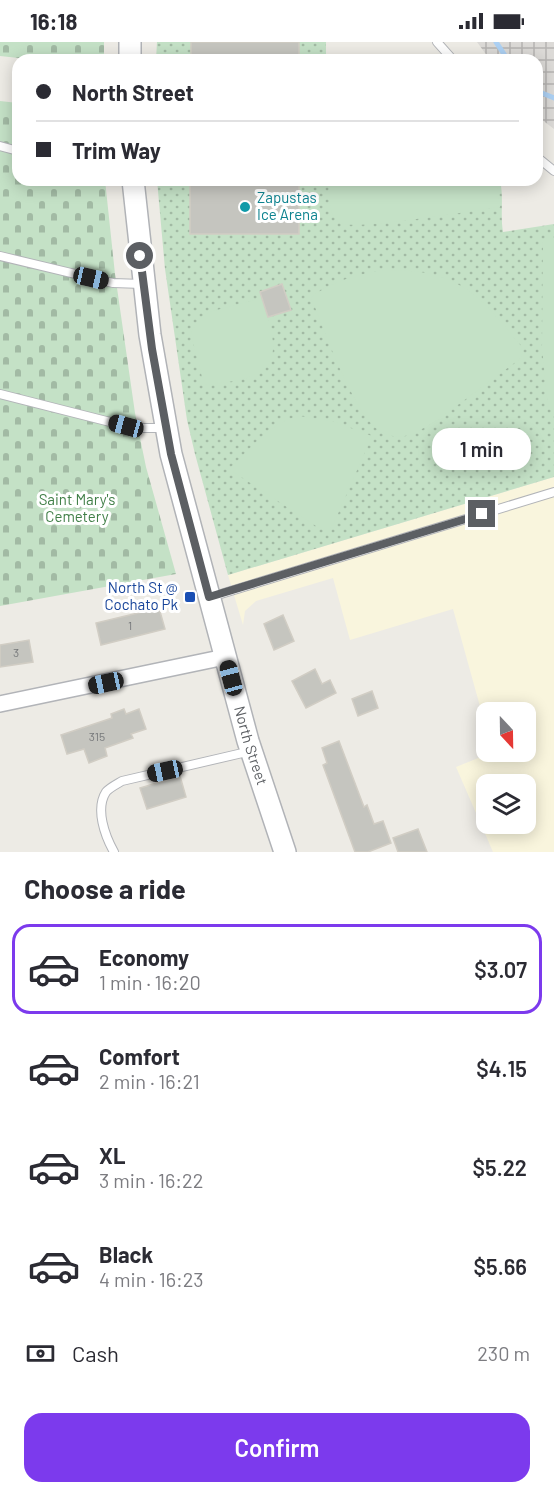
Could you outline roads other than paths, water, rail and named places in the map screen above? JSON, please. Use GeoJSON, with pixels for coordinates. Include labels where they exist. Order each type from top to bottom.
{"type":"FeatureCollection","features":[{"type":"Feature","properties":{"kind":"main road","name":"North Street"},"geometry":{"type":"LineString","coordinates":[[134,186],[143,284],[166,428],[178,481],[251,751],[285,852]]}},
{"type":"Feature","properties":{"kind":"street"},"geometry":{"type":"LineString","coordinates":[[0,704],[225,657]]}},
{"type":"Feature","properties":{"kind":"lane"},"geometry":{"type":"LineString","coordinates":[[437,42],[448,54]]}},
{"type":"Feature","properties":{"kind":"lane"},"geometry":{"type":"LineString","coordinates":[[0,256],[114,283],[143,284]]}},
{"type":"Feature","properties":{"kind":"lane"},"geometry":{"type":"LineString","coordinates":[[0,394],[126,426],[144,429],[166,428]]}},
{"type":"Feature","properties":{"kind":"lane"},"geometry":{"type":"LineString","coordinates":[[209,597],[552,493],[554,504]]}},
{"type":"Feature","properties":{"kind":"lane"},"geometry":{"type":"LineString","coordinates":[[114,852],[108,843],[101,813],[106,792],[122,781],[251,751]]}},
{"type":"Feature","properties":{"kind":"waterway"},"geometry":{"type":"LineString","coordinates":[[496,42],[504,54]]}},
{"type":"Feature","properties":{"kind":"waterway"},"geometry":{"type":"LineString","coordinates":[[543,93],[554,98]]}},
{"type":"Feature","properties":{"kind":"place","name":"Zapustas Ice Arena"},"geometry":{"type":"Point","coordinates":[245,207]}},
{"type":"Feature","properties":{"kind":"place","name":"North St @ Cochato Pk"},"geometry":{"type":"Point","coordinates":[190,597]}},
{"type":"Feature","properties":{"kind":"park label","name":"Saint Mary's Cemetery"},"geometry":{"type":"Point","coordinates":[77,508]}}]}
